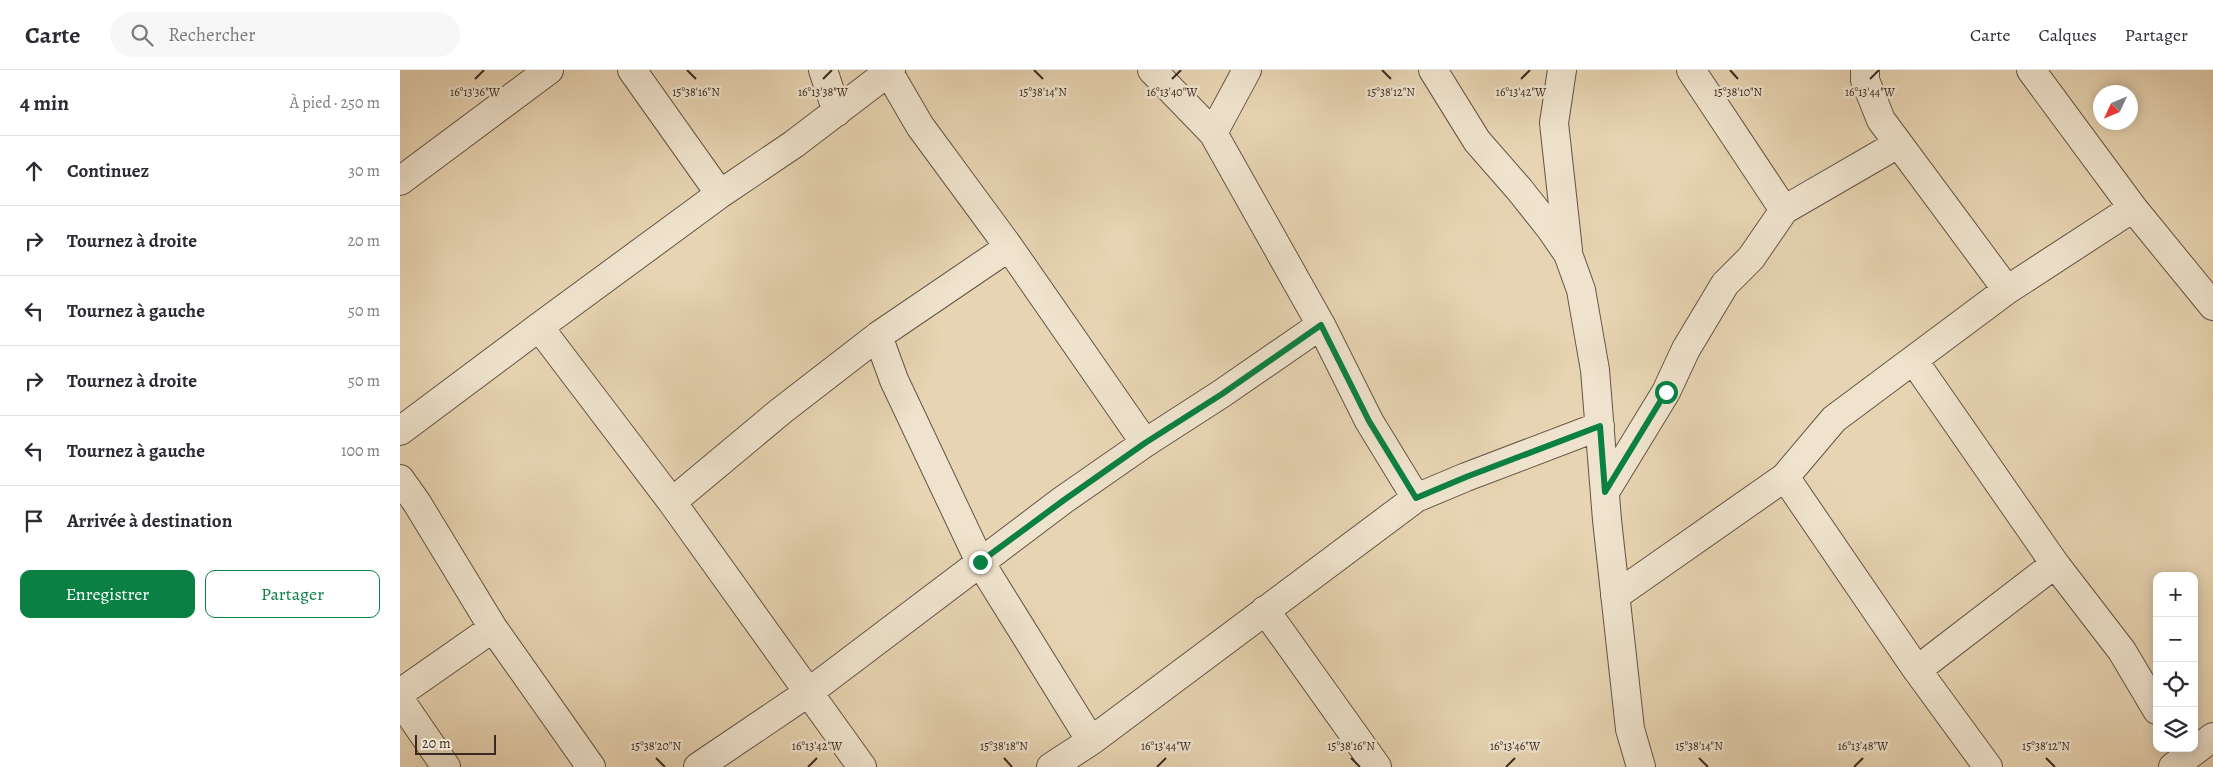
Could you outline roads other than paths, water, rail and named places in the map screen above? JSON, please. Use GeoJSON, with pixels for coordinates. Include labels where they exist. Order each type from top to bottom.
{"type":"FeatureCollection","features":[{"type":"Feature","properties":{"kind":"street"},"geometry":{"type":"LineString","coordinates":[[400,181],[549,70]]}},
{"type":"Feature","properties":{"kind":"street"},"geometry":{"type":"LineString","coordinates":[[632,70],[720,194]]}},
{"type":"Feature","properties":{"kind":"street"},"geometry":{"type":"LineString","coordinates":[[823,70],[837,112]]}},
{"type":"Feature","properties":{"kind":"street"},"geometry":{"type":"LineString","coordinates":[[1152,70],[1213,133],[1321,325],[1369,421],[1416,498]]}},
{"type":"Feature","properties":{"kind":"street"},"geometry":{"type":"LineString","coordinates":[[1213,133],[1247,70]]}},
{"type":"Feature","properties":{"kind":"street"},"geometry":{"type":"LineString","coordinates":[[1433,70],[1477,141],[1519,189],[1568,254]]}},
{"type":"Feature","properties":{"kind":"street"},"geometry":{"type":"LineString","coordinates":[[1562,70],[1554,123],[1568,254],[1581,290],[1595,370],[1615,596],[1630,729],[1641,767]]}},
{"type":"Feature","properties":{"kind":"street"},"geometry":{"type":"LineString","coordinates":[[1691,70],[1784,210]]}},
{"type":"Feature","properties":{"kind":"street"},"geometry":{"type":"LineString","coordinates":[[1865,70],[1865,80],[1881,120],[2007,290]]}},
{"type":"Feature","properties":{"kind":"street"},"geometry":{"type":"LineString","coordinates":[[2031,70],[2133,208],[2213,306]]}},
{"type":"Feature","properties":{"kind":"street"},"geometry":{"type":"LineString","coordinates":[[400,431],[539,326],[720,194],[837,112],[889,71],[920,126],[1009,246],[1145,443]]}},
{"type":"Feature","properties":{"kind":"street"},"geometry":{"type":"LineString","coordinates":[[1605,492],[1666,392],[1686,349],[1725,284],[1750,258],[1784,210],[1898,144]]}},
{"type":"Feature","properties":{"kind":"street"},"geometry":{"type":"LineString","coordinates":[[1615,596],[1785,477],[1834,419],[2007,290],[2133,208]]}},
{"type":"Feature","properties":{"kind":"street"},"geometry":{"type":"LineString","coordinates":[[672,502],[781,411],[878,336],[1009,246]]}},
{"type":"Feature","properties":{"kind":"street"},"geometry":{"type":"LineString","coordinates":[[698,767],[809,692],[1064,500],[1145,443],[1222,394],[1321,325]]}},
{"type":"Feature","properties":{"kind":"street"},"geometry":{"type":"LineString","coordinates":[[539,326],[672,502],[862,767]]}},
{"type":"Feature","properties":{"kind":"street"},"geometry":{"type":"LineString","coordinates":[[878,336],[894,380],[980,562],[1091,741]]}},
{"type":"Feature","properties":{"kind":"street"},"geometry":{"type":"LineString","coordinates":[[1914,361],[2055,564],[2122,651],[2155,707]]}},
{"type":"Feature","properties":{"kind":"street"},"geometry":{"type":"LineString","coordinates":[[1051,767],[1091,741],[1416,498],[1600,426]]}},
{"type":"Feature","properties":{"kind":"street"},"geometry":{"type":"LineString","coordinates":[[1785,477],[1917,670],[1988,767]]}},
{"type":"Feature","properties":{"kind":"street"},"geometry":{"type":"LineString","coordinates":[[400,479],[417,503],[493,628],[591,767]]}},
{"type":"Feature","properties":{"kind":"street"},"geometry":{"type":"LineString","coordinates":[[1917,670],[2055,564]]}},
{"type":"Feature","properties":{"kind":"street"},"geometry":{"type":"LineString","coordinates":[[1265,610],[1378,767]]}},
{"type":"Feature","properties":{"kind":"street"},"geometry":{"type":"LineString","coordinates":[[400,693],[493,628]]}},
{"type":"Feature","properties":{"kind":"street"},"geometry":{"type":"LineString","coordinates":[[400,700],[446,767]]}},
{"type":"Feature","properties":{"kind":"street"},"geometry":{"type":"LineString","coordinates":[[2182,760],[2213,737]]}}]}
